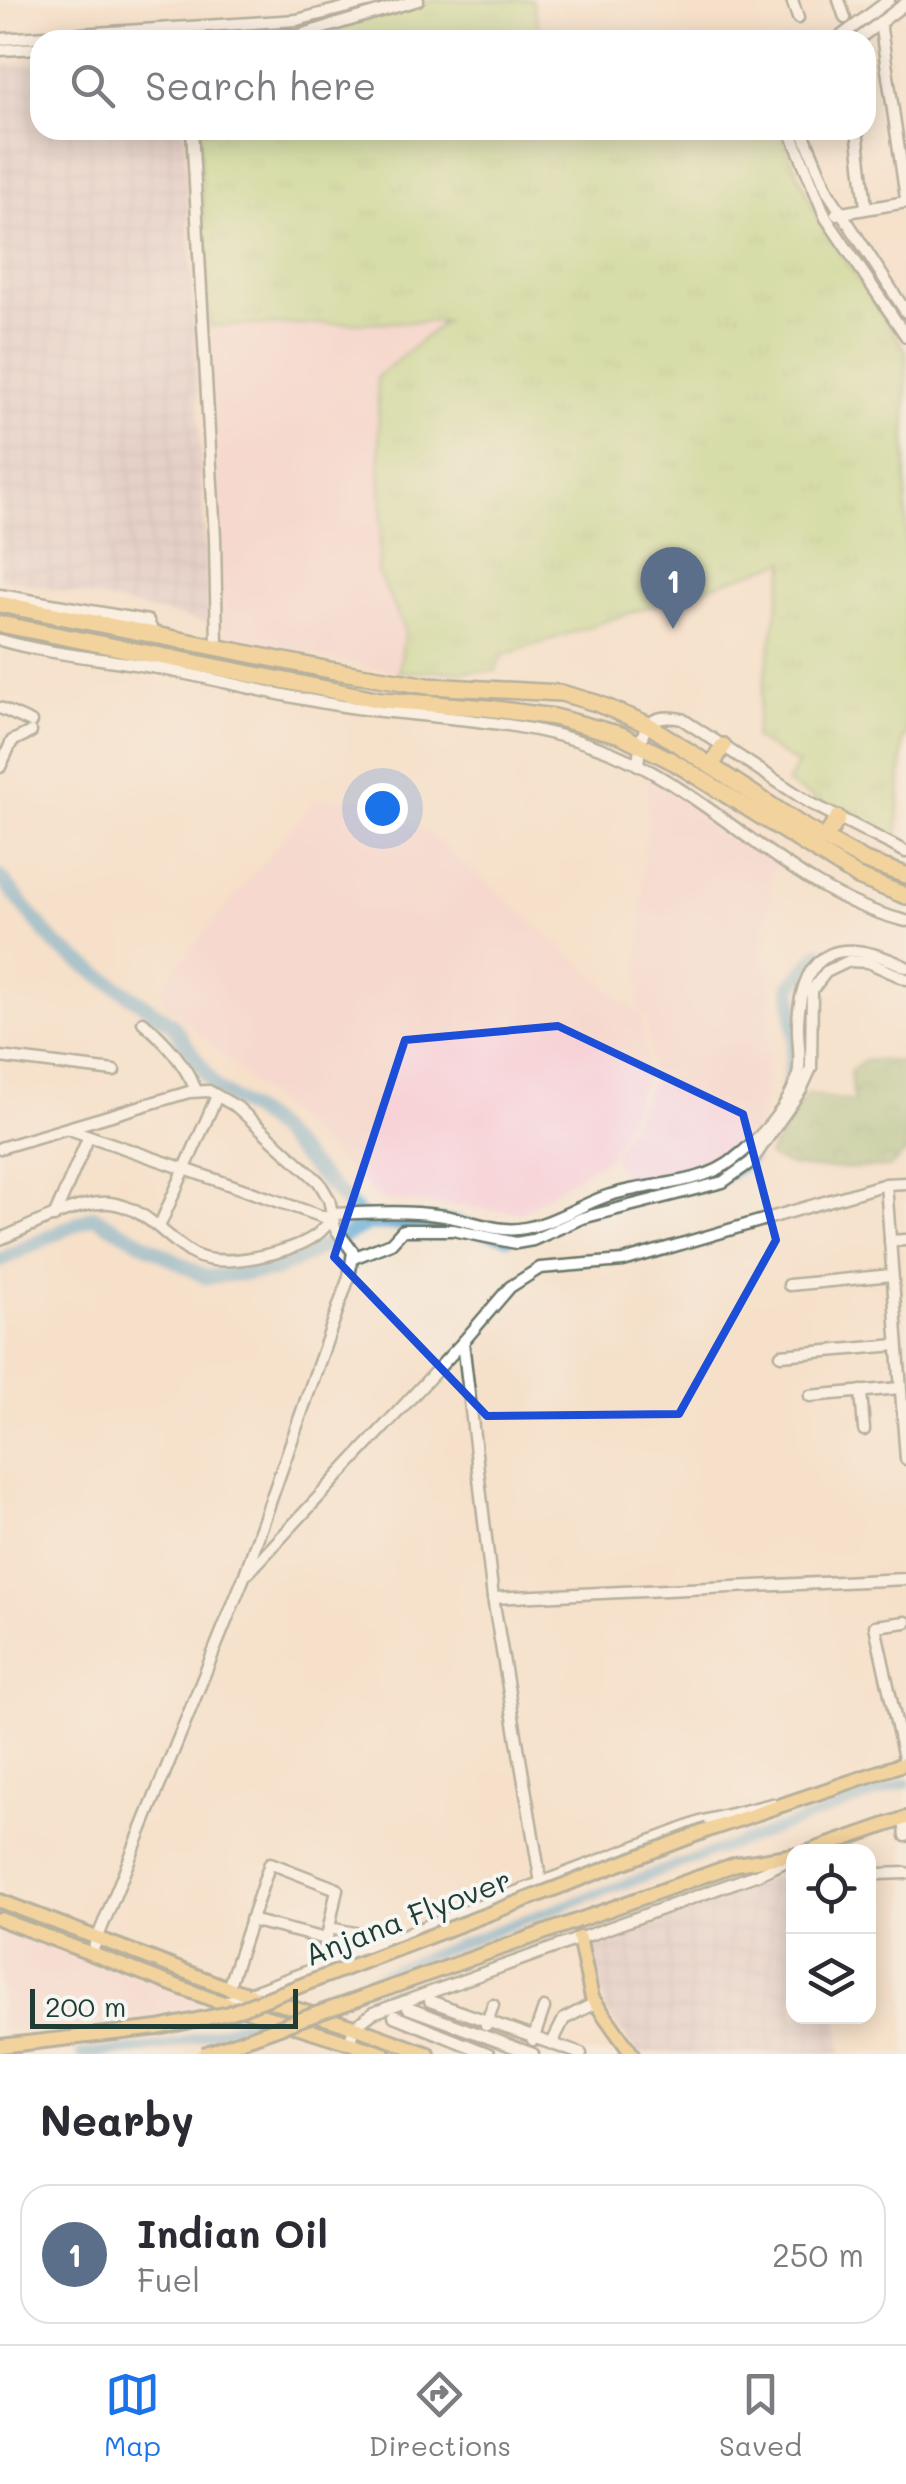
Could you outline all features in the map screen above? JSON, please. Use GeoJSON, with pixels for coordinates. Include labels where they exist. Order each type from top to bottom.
{"type":"FeatureCollection","features":[{"type":"Feature","properties":{"kind":"highway"},"geometry":{"type":"LineString","coordinates":[[0,604],[150,647],[382,700],[554,717],[621,735],[858,877],[906,896]]}},
{"type":"Feature","properties":{"kind":"highway"},"geometry":{"type":"LineString","coordinates":[[0,624],[133,648],[217,648],[428,686],[561,693],[648,724],[825,839],[865,861],[906,876]]}},
{"type":"Feature","properties":{"kind":"highway"},"geometry":{"type":"LineString","coordinates":[[711,766],[724,746]]}},
{"type":"Feature","properties":{"kind":"highway"},"geometry":{"type":"LineString","coordinates":[[825,839],[838,818]]}},
{"type":"Feature","properties":{"kind":"main road","name":"Anjana Flyover"},"geometry":{"type":"LineString","coordinates":[[0,2046],[158,2028],[229,2013],[708,1830],[905,1763]]}},
{"type":"Feature","properties":{"kind":"main road"},"geometry":{"type":"LineString","coordinates":[[831,1844],[905,1818]]}},
{"type":"Feature","properties":{"kind":"main road","name":"Anjana Flyover"},"geometry":{"type":"LineString","coordinates":[[204,2054],[736,1864],[786,1857]]}},
{"type":"Feature","properties":{"kind":"main road"},"geometry":{"type":"LineString","coordinates":[[0,1901],[226,1995],[384,2054]]}},
{"type":"Feature","properties":{"kind":"main road"},"geometry":{"type":"LineString","coordinates":[[0,1919],[92,1954],[226,1995],[246,1994],[428,2054]]}},
{"type":"Feature","properties":{"kind":"main road"},"geometry":{"type":"LineString","coordinates":[[579,1938],[587,1986],[632,2054]]}},
{"type":"Feature","properties":{"kind":"street"},"geometry":{"type":"LineString","coordinates":[[123,30],[297,20],[374,0]]}},
{"type":"Feature","properties":{"kind":"street"},"geometry":{"type":"LineString","coordinates":[[314,30],[418,0]]}},
{"type":"Feature","properties":{"kind":"street"},"geometry":{"type":"LineString","coordinates":[[794,0],[798,18]]}},
{"type":"Feature","properties":{"kind":"street"},"geometry":{"type":"LineString","coordinates":[[838,0],[845,18]]}},
{"type":"Feature","properties":{"kind":"street"},"geometry":{"type":"LineString","coordinates":[[849,30],[889,0]]}},
{"type":"Feature","properties":{"kind":"street"},"geometry":{"type":"LineString","coordinates":[[869,30],[906,3]]}},
{"type":"Feature","properties":{"kind":"street"},"geometry":{"type":"LineString","coordinates":[[826,218],[906,200],[880,22]]}},
{"type":"Feature","properties":{"kind":"street"},"geometry":{"type":"LineString","coordinates":[[184,26],[185,30]]}},
{"type":"Feature","properties":{"kind":"street"},"geometry":{"type":"LineString","coordinates":[[0,38],[30,36]]}},
{"type":"Feature","properties":{"kind":"street"},"geometry":{"type":"LineString","coordinates":[[0,50],[30,48]]}},
{"type":"Feature","properties":{"kind":"street"},"geometry":{"type":"LineString","coordinates":[[193,140],[215,538],[217,648]]}},
{"type":"Feature","properties":{"kind":"street"},"geometry":{"type":"LineString","coordinates":[[794,140],[826,218],[906,336]]}},
{"type":"Feature","properties":{"kind":"street"},"geometry":{"type":"LineString","coordinates":[[807,140],[840,212],[906,312]]}},
{"type":"Feature","properties":{"kind":"street"},"geometry":{"type":"LineString","coordinates":[[858,140],[866,207]]}},
{"type":"Feature","properties":{"kind":"street"},"geometry":{"type":"LineString","coordinates":[[0,595],[148,620],[150,647]]}},
{"type":"Feature","properties":{"kind":"street"},"geometry":{"type":"LineString","coordinates":[[0,640],[150,647],[342,706],[486,720],[543,730],[598,747],[681,789],[802,876],[864,907],[906,921]]}},
{"type":"Feature","properties":{"kind":"street"},"geometry":{"type":"LineString","coordinates":[[0,708],[13,720],[31,726],[12,740],[0,767]]}},
{"type":"Feature","properties":{"kind":"street"},"geometry":{"type":"LineString","coordinates":[[638,766],[640,744],[648,724],[658,717],[682,719],[838,818],[906,852]]}},
{"type":"Feature","properties":{"kind":"street"},"geometry":{"type":"LineString","coordinates":[[68,1128],[332,1219],[387,1212],[438,1215],[504,1230],[528,1228],[606,1196],[717,1171],[756,1140],[797,1078],[800,996],[810,973],[828,954],[849,948],[870,951],[906,967]]}},
{"type":"Feature","properties":{"kind":"street"},"geometry":{"type":"LineString","coordinates":[[353,1255],[390,1244],[404,1230],[453,1230],[516,1243],[533,1240],[596,1214],[723,1182],[751,1162],[801,1090],[811,1068],[812,990],[826,972],[850,962],[868,962],[906,979]]}},
{"type":"Feature","properties":{"kind":"street"},"geometry":{"type":"LineString","coordinates":[[143,1022],[172,1048],[196,1090]]}},
{"type":"Feature","properties":{"kind":"street"},"geometry":{"type":"LineString","coordinates":[[0,1057],[114,1071]]}},
{"type":"Feature","properties":{"kind":"street"},"geometry":{"type":"LineString","coordinates":[[0,1148],[196,1090],[218,1096],[261,1127],[319,1182],[329,1199],[332,1219],[353,1255],[244,1578],[92,1954]]}},
{"type":"Feature","properties":{"kind":"street"},"geometry":{"type":"LineString","coordinates":[[159,1227],[218,1096]]}},
{"type":"Feature","properties":{"kind":"street"},"geometry":{"type":"LineString","coordinates":[[54,1217],[89,1136]]}},
{"type":"Feature","properties":{"kind":"street"},"geometry":{"type":"LineString","coordinates":[[244,1578],[510,1287],[540,1268],[623,1261],[886,1184],[906,1183]]}},
{"type":"Feature","properties":{"kind":"street"},"geometry":{"type":"LineString","coordinates":[[886,1184],[906,1459]]}},
{"type":"Feature","properties":{"kind":"street"},"geometry":{"type":"LineString","coordinates":[[0,1239],[81,1207],[111,1203],[140,1214],[197,1256],[228,1261],[290,1248],[315,1236],[332,1219]]}},
{"type":"Feature","properties":{"kind":"street"},"geometry":{"type":"LineString","coordinates":[[890,1240],[906,1240]]}},
{"type":"Feature","properties":{"kind":"street"},"geometry":{"type":"LineString","coordinates":[[789,1285],[892,1275]]}},
{"type":"Feature","properties":{"kind":"street"},"geometry":{"type":"LineString","coordinates":[[893,1290],[906,1290]]}},
{"type":"Feature","properties":{"kind":"street"},"geometry":{"type":"LineString","coordinates":[[781,1355],[900,1338]]}},
{"type":"Feature","properties":{"kind":"street"},"geometry":{"type":"LineString","coordinates":[[463,1342],[494,1598],[541,1883]]}},
{"type":"Feature","properties":{"kind":"street"},"geometry":{"type":"LineString","coordinates":[[810,1396],[900,1388]]}},
{"type":"Feature","properties":{"kind":"street"},"geometry":{"type":"LineString","coordinates":[[861,1392],[864,1430]]}},
{"type":"Feature","properties":{"kind":"street"},"geometry":{"type":"LineString","coordinates":[[494,1598],[906,1579]]}},
{"type":"Feature","properties":{"kind":"street"},"geometry":{"type":"LineString","coordinates":[[905,1763],[875,1626],[906,1622]]}},
{"type":"Feature","properties":{"kind":"street"},"geometry":{"type":"LineString","coordinates":[[246,1994],[702,1821],[767,1804],[793,1804]]}},
{"type":"Feature","properties":{"kind":"street"},"geometry":{"type":"LineString","coordinates":[[905,1818],[906,1836]]}},
{"type":"Feature","properties":{"kind":"street"},"geometry":{"type":"LineString","coordinates":[[350,2042],[354,2027],[373,2013],[761,1874],[786,1860]]}},
{"type":"Feature","properties":{"kind":"street"},"geometry":{"type":"LineString","coordinates":[[226,1995],[268,1866],[274,1863],[336,1889],[320,1966]]}},
{"type":"Feature","properties":{"kind":"street"},"geometry":{"type":"LineString","coordinates":[[878,1874],[906,1873]]}},
{"type":"Feature","properties":{"kind":"street"},"geometry":{"type":"LineString","coordinates":[[250,1920],[391,1940]]}},
{"type":"Feature","properties":{"kind":"street"},"geometry":{"type":"LineString","coordinates":[[430,2001],[580,2054]]}},
{"type":"Feature","properties":{"kind":"street"},"geometry":{"type":"LineString","coordinates":[[552,2044],[560,2022],[595,2003]]}},
{"type":"Feature","properties":{"kind":"street"},"geometry":{"type":"LineString","coordinates":[[394,2016],[481,2053],[493,2005]]}},
{"type":"Feature","properties":{"kind":"street"},"geometry":{"type":"LineString","coordinates":[[408,2008],[530,2054],[544,2008]]}},
{"type":"Feature","properties":{"kind":"highlighted area"},"geometry":{"type":"Polygon","coordinates":[[[558,1026],[743,1114],[776,1240],[679,1414],[487,1416],[334,1257],[405,1040],[558,1026]]]}},
{"type":"Feature","properties":{"kind":"shaded area"},"geometry":{"type":"Polygon","coordinates":[[[30,64],[30,140],[185,140],[209,623],[0,577],[0,65],[30,64]]]}},
{"type":"Feature","properties":{"kind":"shaded area"},"geometry":{"type":"Polygon","coordinates":[[[444,322],[377,376],[381,511],[378,573],[404,631],[399,672],[224,639],[211,329],[444,322]]]}},
{"type":"Feature","properties":{"kind":"shaded area"},"geometry":{"type":"Polygon","coordinates":[[[647,775],[678,791],[777,862],[771,882],[764,967],[772,967],[766,1084],[755,1132],[730,1157],[702,1170],[626,1185],[613,1156],[652,1080],[646,1014],[638,1011],[647,775]]]}},
{"type":"Feature","properties":{"kind":"shaded area"},"geometry":{"type":"Polygon","coordinates":[[[368,797],[434,837],[642,1017],[647,1076],[610,1156],[521,1212],[382,1200],[163,1001],[163,987],[176,967],[314,801],[368,797]]]}},
{"type":"Feature","properties":{"kind":"shaded area"},"geometry":{"type":"Polygon","coordinates":[[[786,1873],[786,2024],[839,2024],[841,2054],[638,2054],[606,2011],[585,1937],[786,1873]]]}},
{"type":"Feature","properties":{"kind":"shaded area"},"geometry":{"type":"Polygon","coordinates":[[[0,1927],[202,2000],[196,2008],[125,2020],[0,2030],[0,1927]]]}},
{"type":"Feature","properties":{"kind":"green space"},"geometry":{"type":"Polygon","coordinates":[[[432,0],[532,0],[540,30],[330,30],[432,0]]]}},
{"type":"Feature","properties":{"kind":"green space"},"geometry":{"type":"Polygon","coordinates":[[[199,140],[783,140],[819,221],[906,351],[906,738],[897,841],[787,784],[797,764],[754,738],[786,561],[501,656],[496,671],[399,672],[405,630],[378,572],[382,511],[377,377],[445,321],[210,326],[199,140]]]}},
{"type":"Feature","properties":{"kind":"green space"},"geometry":{"type":"Polygon","coordinates":[[[865,1060],[906,1062],[906,1152],[890,1167],[844,1168],[808,1168],[768,1155],[807,1094],[854,1102],[850,1072],[865,1060]]]}},
{"type":"Feature","properties":{"kind":"waterway"},"geometry":{"type":"LineString","coordinates":[[0,877],[57,946],[172,1024],[216,1088],[267,1121],[364,1220]]}},
{"type":"Feature","properties":{"kind":"waterway"},"geometry":{"type":"LineString","coordinates":[[789,1085],[795,1038],[791,986],[820,953]]}},
{"type":"Feature","properties":{"kind":"waterway"},"geometry":{"type":"LineString","coordinates":[[712,1181],[749,1159]]}},
{"type":"Feature","properties":{"kind":"waterway"},"geometry":{"type":"LineString","coordinates":[[0,1260],[93,1216],[205,1277],[274,1271],[368,1224],[453,1223],[508,1237]]}},
{"type":"Feature","properties":{"kind":"waterway"},"geometry":{"type":"LineString","coordinates":[[313,1999],[906,1783]]}},
{"type":"Feature","properties":{"kind":"waterway"},"geometry":{"type":"LineString","coordinates":[[81,2054],[162,2047],[252,2021]]}},
{"type":"Feature","properties":{"kind":"place","name":"Indian Oil"},"geometry":{"type":"Point","coordinates":[673,629]}}]}
